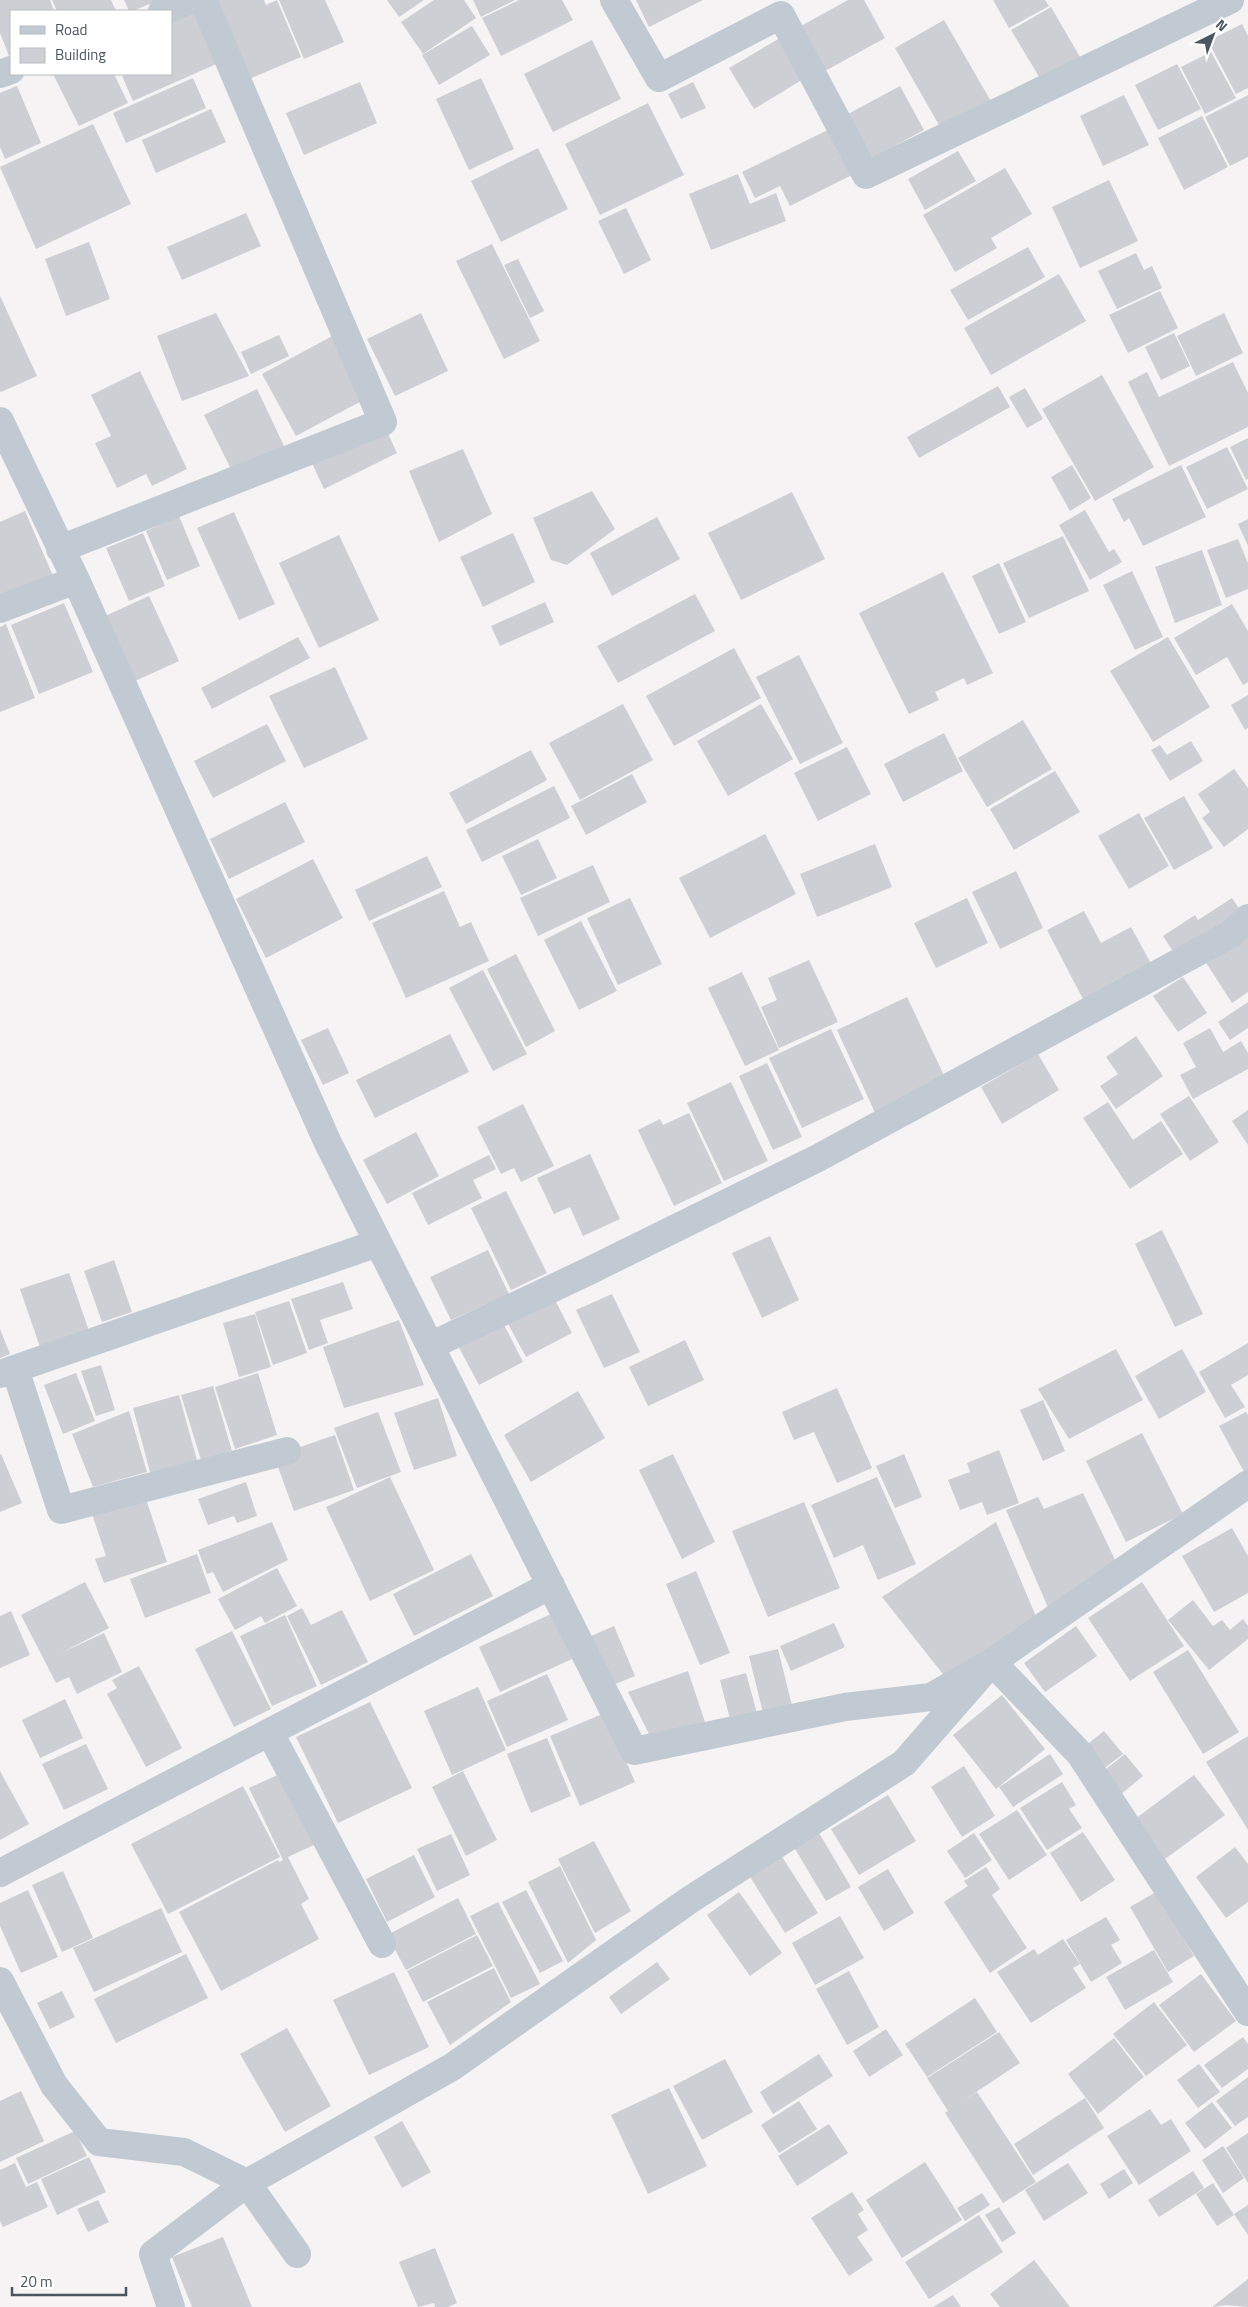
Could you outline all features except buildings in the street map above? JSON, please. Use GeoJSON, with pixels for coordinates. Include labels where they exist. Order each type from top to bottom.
{"type":"FeatureCollection","features":[{"type":"Feature","properties":{"kind":"street"},"geometry":{"type":"LineString","coordinates":[[165,10],[191,0]]}},
{"type":"Feature","properties":{"kind":"street"},"geometry":{"type":"LineString","coordinates":[[60,549],[383,422],[203,0]]}},
{"type":"Feature","properties":{"kind":"street"},"geometry":{"type":"LineString","coordinates":[[614,0],[658,78],[781,15],[866,175],[1230,0]]}},
{"type":"Feature","properties":{"kind":"street"},"geometry":{"type":"LineString","coordinates":[[0,421],[76,580],[328,1143],[634,1751],[845,1707],[931,1697],[992,1662],[1248,1484]]}},
{"type":"Feature","properties":{"kind":"street"},"geometry":{"type":"LineString","coordinates":[[0,609],[76,580]]}},
{"type":"Feature","properties":{"kind":"street"},"geometry":{"type":"LineString","coordinates":[[430,1346],[587,1272],[818,1158],[1231,934],[1248,918]]}},
{"type":"Feature","properties":{"kind":"street"},"geometry":{"type":"LineString","coordinates":[[287,1450],[61,1510],[8,1371],[378,1243]]}},
{"type":"Feature","properties":{"kind":"street"},"geometry":{"type":"LineString","coordinates":[[0,1873],[551,1585]]}},
{"type":"Feature","properties":{"kind":"street"},"geometry":{"type":"LineString","coordinates":[[992,1662],[1080,1754],[1248,2012]]}},
{"type":"Feature","properties":{"kind":"street"},"geometry":{"type":"LineString","coordinates":[[171,2307],[153,2254],[247,2183],[452,2067],[691,1899],[904,1763],[992,1662]]}},
{"type":"Feature","properties":{"kind":"street"},"geometry":{"type":"LineString","coordinates":[[270,1733],[382,1944]]}},
{"type":"Feature","properties":{"kind":"street"},"geometry":{"type":"LineString","coordinates":[[0,1981],[54,2086],[99,2142],[184,2152],[247,2183],[297,2254]]}}]}
